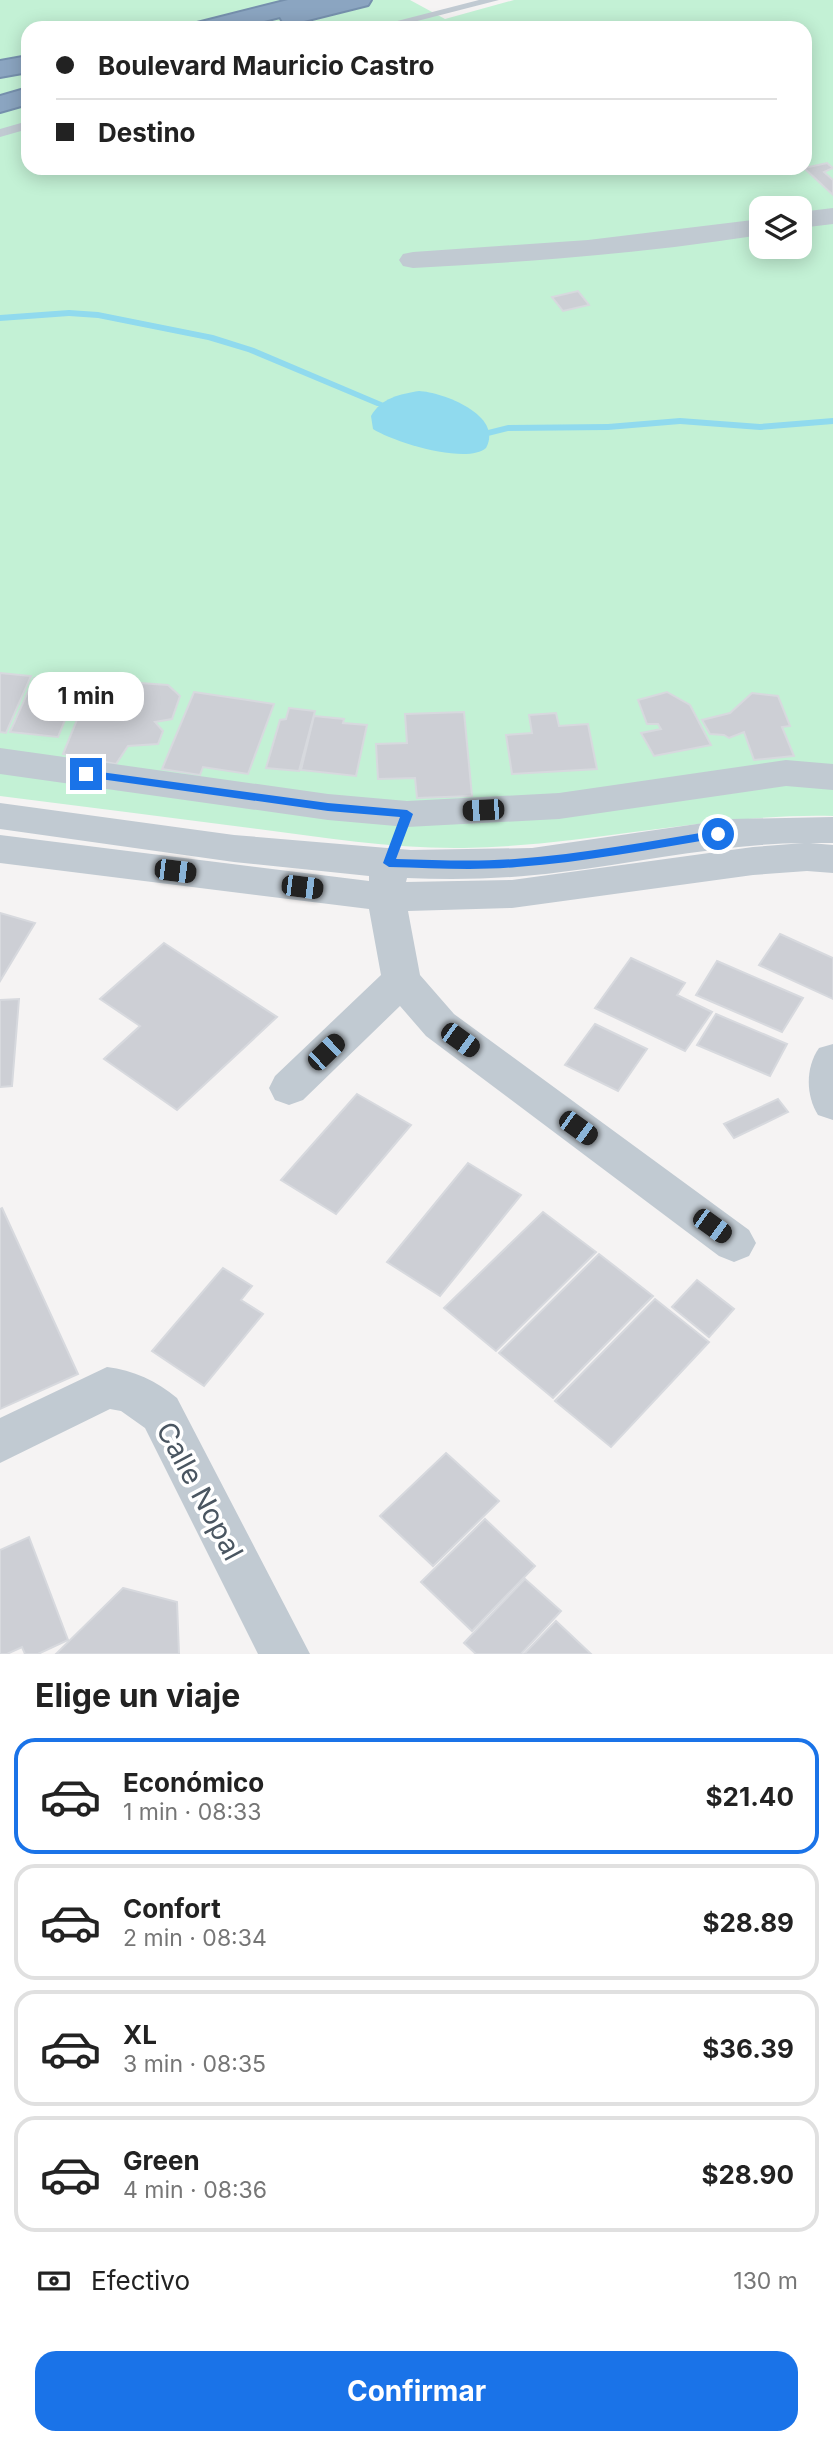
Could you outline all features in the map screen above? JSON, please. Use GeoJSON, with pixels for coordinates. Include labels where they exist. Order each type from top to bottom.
{"type":"FeatureCollection","features":[{"type":"Feature","properties":{"kind":"highway"},"geometry":{"type":"LineString","coordinates":[[234,21],[318,0]]}},
{"type":"Feature","properties":{"kind":"highway"},"geometry":{"type":"LineString","coordinates":[[277,21],[359,0]]}},
{"type":"Feature","properties":{"kind":"highway"},"geometry":{"type":"LineString","coordinates":[[0,69],[21,65]]}},
{"type":"Feature","properties":{"kind":"highway"},"geometry":{"type":"LineString","coordinates":[[0,77],[21,72]]}},
{"type":"Feature","properties":{"kind":"highway"},"geometry":{"type":"LineString","coordinates":[[0,94],[21,89]]}},
{"type":"Feature","properties":{"kind":"highway"},"geometry":{"type":"LineString","coordinates":[[0,104],[21,98]]}},
{"type":"Feature","properties":{"kind":"street"},"geometry":{"type":"LineString","coordinates":[[812,219],[833,216]]}},
{"type":"Feature","properties":{"kind":"street"},"geometry":{"type":"LineString","coordinates":[[413,260],[594,248],[690,238],[749,228]]}},
{"type":"Feature","properties":{"kind":"street"},"geometry":{"type":"LineString","coordinates":[[0,761],[328,807],[407,814],[559,806],[786,773],[833,776]]}},
{"type":"Feature","properties":{"kind":"street"},"geometry":{"type":"LineString","coordinates":[[407,814],[387,880],[401,981],[440,1025],[734,1243]]}},
{"type":"Feature","properties":{"kind":"street"},"geometry":{"type":"LineString","coordinates":[[0,816],[271,851],[387,880],[470,865],[517,863],[610,852],[718,834],[833,830]]}},
{"type":"Feature","properties":{"kind":"street"},"geometry":{"type":"LineString","coordinates":[[0,849],[387,880],[512,894],[754,861],[807,857],[833,859]]}},
{"type":"Feature","properties":{"kind":"street"},"geometry":{"type":"LineString","coordinates":[[289,1087],[401,981]]}},
{"type":"Feature","properties":{"kind":"street"},"geometry":{"type":"LineString","coordinates":[[833,1060],[829,1097],[833,1103]]}},
{"type":"Feature","properties":{"kind":"street","name":"Calle Nopal"},"geometry":{"type":"LineString","coordinates":[[0,1441],[107,1388],[122,1389],[149,1402],[161,1413],[285,1654]]}},
{"type":"Feature","properties":{"kind":"lane"},"geometry":{"type":"LineString","coordinates":[[405,21],[493,0]]}},
{"type":"Feature","properties":{"kind":"lane"},"geometry":{"type":"LineString","coordinates":[[0,132],[21,127]]}},
{"type":"Feature","properties":{"kind":"green space"},"geometry":{"type":"Polygon","coordinates":[[[0,0],[410,0],[445,19],[514,0],[833,0],[833,816],[740,819],[510,846],[438,848],[386,845],[0,796],[0,0]]]}},
{"type":"Feature","properties":{"kind":"water"},"geometry":{"type":"Polygon","coordinates":[[[419,391],[455,401],[479,416],[486,425],[489,436],[486,448],[477,453],[447,453],[396,440],[373,429],[371,416],[380,405],[398,395],[419,391]]]}},
{"type":"Feature","properties":{"kind":"building"},"geometry":{"type":"Polygon","coordinates":[[[827,163],[833,168],[824,172],[833,180],[833,195],[812,175],[812,166],[827,163]]]}},
{"type":"Feature","properties":{"kind":"building"},"geometry":{"type":"Polygon","coordinates":[[[578,291],[589,305],[563,311],[552,297],[578,291]]]}},
{"type":"Feature","properties":{"kind":"building"},"geometry":{"type":"Polygon","coordinates":[[[0,673],[31,676],[6,733],[0,732],[0,673]]]}},
{"type":"Feature","properties":{"kind":"building"},"geometry":{"type":"Polygon","coordinates":[[[34,678],[80,684],[58,737],[10,732],[34,678]]]}},
{"type":"Feature","properties":{"kind":"building"},"geometry":{"type":"Polygon","coordinates":[[[140,683],[168,685],[180,696],[172,719],[155,722],[163,731],[158,744],[128,746],[116,764],[63,754],[85,700],[119,704],[121,700],[116,694],[140,683]]]}},
{"type":"Feature","properties":{"kind":"building"},"geometry":{"type":"Polygon","coordinates":[[[194,692],[274,704],[248,774],[203,767],[200,775],[162,769],[194,692]]]}},
{"type":"Feature","properties":{"kind":"building"},"geometry":{"type":"Polygon","coordinates":[[[667,692],[690,705],[711,745],[654,756],[641,733],[661,729],[658,724],[647,724],[638,700],[667,692]]]}},
{"type":"Feature","properties":{"kind":"building"},"geometry":{"type":"Polygon","coordinates":[[[752,693],[778,696],[790,726],[782,727],[794,756],[754,760],[744,732],[729,738],[710,734],[702,720],[730,713],[752,693]]]}},
{"type":"Feature","properties":{"kind":"building"},"geometry":{"type":"Polygon","coordinates":[[[289,708],[315,711],[299,771],[266,768],[280,720],[286,719],[289,708]]]}},
{"type":"Feature","properties":{"kind":"building"},"geometry":{"type":"Polygon","coordinates":[[[464,712],[472,796],[417,798],[415,778],[378,779],[376,744],[407,743],[405,714],[464,712]]]}},
{"type":"Feature","properties":{"kind":"building"},"geometry":{"type":"Polygon","coordinates":[[[556,713],[559,726],[588,724],[597,769],[512,774],[506,735],[532,733],[529,715],[556,713]]]}},
{"type":"Feature","properties":{"kind":"building"},"geometry":{"type":"Polygon","coordinates":[[[314,716],[367,725],[356,776],[301,770],[314,716]]]}},
{"type":"Feature","properties":{"kind":"building"},"geometry":{"type":"Polygon","coordinates":[[[0,913],[35,923],[0,981],[0,913]]]}},
{"type":"Feature","properties":{"kind":"building"},"geometry":{"type":"Polygon","coordinates":[[[780,934],[833,958],[833,999],[759,965],[780,934]]]}},
{"type":"Feature","properties":{"kind":"building"},"geometry":{"type":"Polygon","coordinates":[[[164,943],[277,1017],[177,1110],[104,1059],[140,1026],[100,999],[164,943]]]}},
{"type":"Feature","properties":{"kind":"building"},"geometry":{"type":"Polygon","coordinates":[[[631,958],[685,983],[677,995],[712,1012],[685,1051],[595,1008],[631,958]]]}},
{"type":"Feature","properties":{"kind":"building"},"geometry":{"type":"Polygon","coordinates":[[[717,961],[803,998],[782,1032],[696,995],[717,961]]]}},
{"type":"Feature","properties":{"kind":"building"},"geometry":{"type":"Polygon","coordinates":[[[19,999],[12,1086],[0,1087],[0,1000],[19,999]]]}},
{"type":"Feature","properties":{"kind":"building"},"geometry":{"type":"Polygon","coordinates":[[[716,1014],[787,1044],[770,1076],[697,1045],[716,1014]]]}},
{"type":"Feature","properties":{"kind":"building"},"geometry":{"type":"Polygon","coordinates":[[[595,1024],[647,1049],[618,1091],[565,1065],[595,1024]]]}},
{"type":"Feature","properties":{"kind":"building"},"geometry":{"type":"Polygon","coordinates":[[[357,1094],[411,1125],[336,1214],[281,1180],[357,1094]]]}},
{"type":"Feature","properties":{"kind":"building"},"geometry":{"type":"Polygon","coordinates":[[[778,1099],[788,1112],[734,1138],[724,1124],[778,1099]]]}},
{"type":"Feature","properties":{"kind":"building"},"geometry":{"type":"Polygon","coordinates":[[[468,1163],[521,1195],[440,1296],[387,1262],[468,1163]]]}},
{"type":"Feature","properties":{"kind":"building"},"geometry":{"type":"Polygon","coordinates":[[[2,1208],[78,1374],[0,1409],[0,1209],[2,1208]]]}},
{"type":"Feature","properties":{"kind":"building"},"geometry":{"type":"Polygon","coordinates":[[[543,1212],[596,1252],[496,1351],[444,1308],[543,1212]]]}},
{"type":"Feature","properties":{"kind":"building"},"geometry":{"type":"Polygon","coordinates":[[[599,1254],[653,1296],[553,1398],[499,1353],[599,1254]]]}},
{"type":"Feature","properties":{"kind":"building"},"geometry":{"type":"Polygon","coordinates":[[[223,1268],[252,1286],[241,1300],[263,1314],[204,1386],[152,1351],[223,1268]]]}},
{"type":"Feature","properties":{"kind":"building"},"geometry":{"type":"Polygon","coordinates":[[[697,1280],[734,1309],[709,1337],[672,1307],[697,1280]]]}},
{"type":"Feature","properties":{"kind":"building"},"geometry":{"type":"Polygon","coordinates":[[[655,1299],[709,1342],[611,1447],[555,1401],[655,1299]]]}},
{"type":"Feature","properties":{"kind":"building"},"geometry":{"type":"Polygon","coordinates":[[[446,1453],[499,1501],[433,1566],[380,1516],[446,1453]]]}},
{"type":"Feature","properties":{"kind":"building"},"geometry":{"type":"Polygon","coordinates":[[[485,1519],[535,1566],[472,1631],[421,1582],[485,1519]]]}},
{"type":"Feature","properties":{"kind":"building"},"geometry":{"type":"Polygon","coordinates":[[[29,1537],[68,1640],[38,1654],[25,1654],[22,1647],[7,1654],[0,1654],[0,1550],[29,1537]]]}},
{"type":"Feature","properties":{"kind":"building"},"geometry":{"type":"Polygon","coordinates":[[[525,1579],[561,1611],[521,1654],[476,1654],[464,1643],[525,1579]]]}},
{"type":"Feature","properties":{"kind":"building"},"geometry":{"type":"Polygon","coordinates":[[[123,1588],[177,1602],[179,1654],[56,1654],[123,1588]]]}},
{"type":"Feature","properties":{"kind":"building"},"geometry":{"type":"Polygon","coordinates":[[[556,1621],[591,1654],[524,1654],[556,1621]]]}},
{"type":"Feature","properties":{"kind":"waterway"},"geometry":{"type":"LineString","coordinates":[[0,318],[69,313],[98,315],[210,337],[251,350],[381,404]]}},
{"type":"Feature","properties":{"kind":"waterway"},"geometry":{"type":"LineString","coordinates":[[488,433],[508,428],[608,427],[680,421],[760,427],[833,421]]}},
{"type":"Feature","properties":{"kind":"route"},"geometry":{"type":"LineString","coordinates":[[86,774],[328,807],[407,814],[389,863],[470,865],[556,860],[718,834]]}}]}
